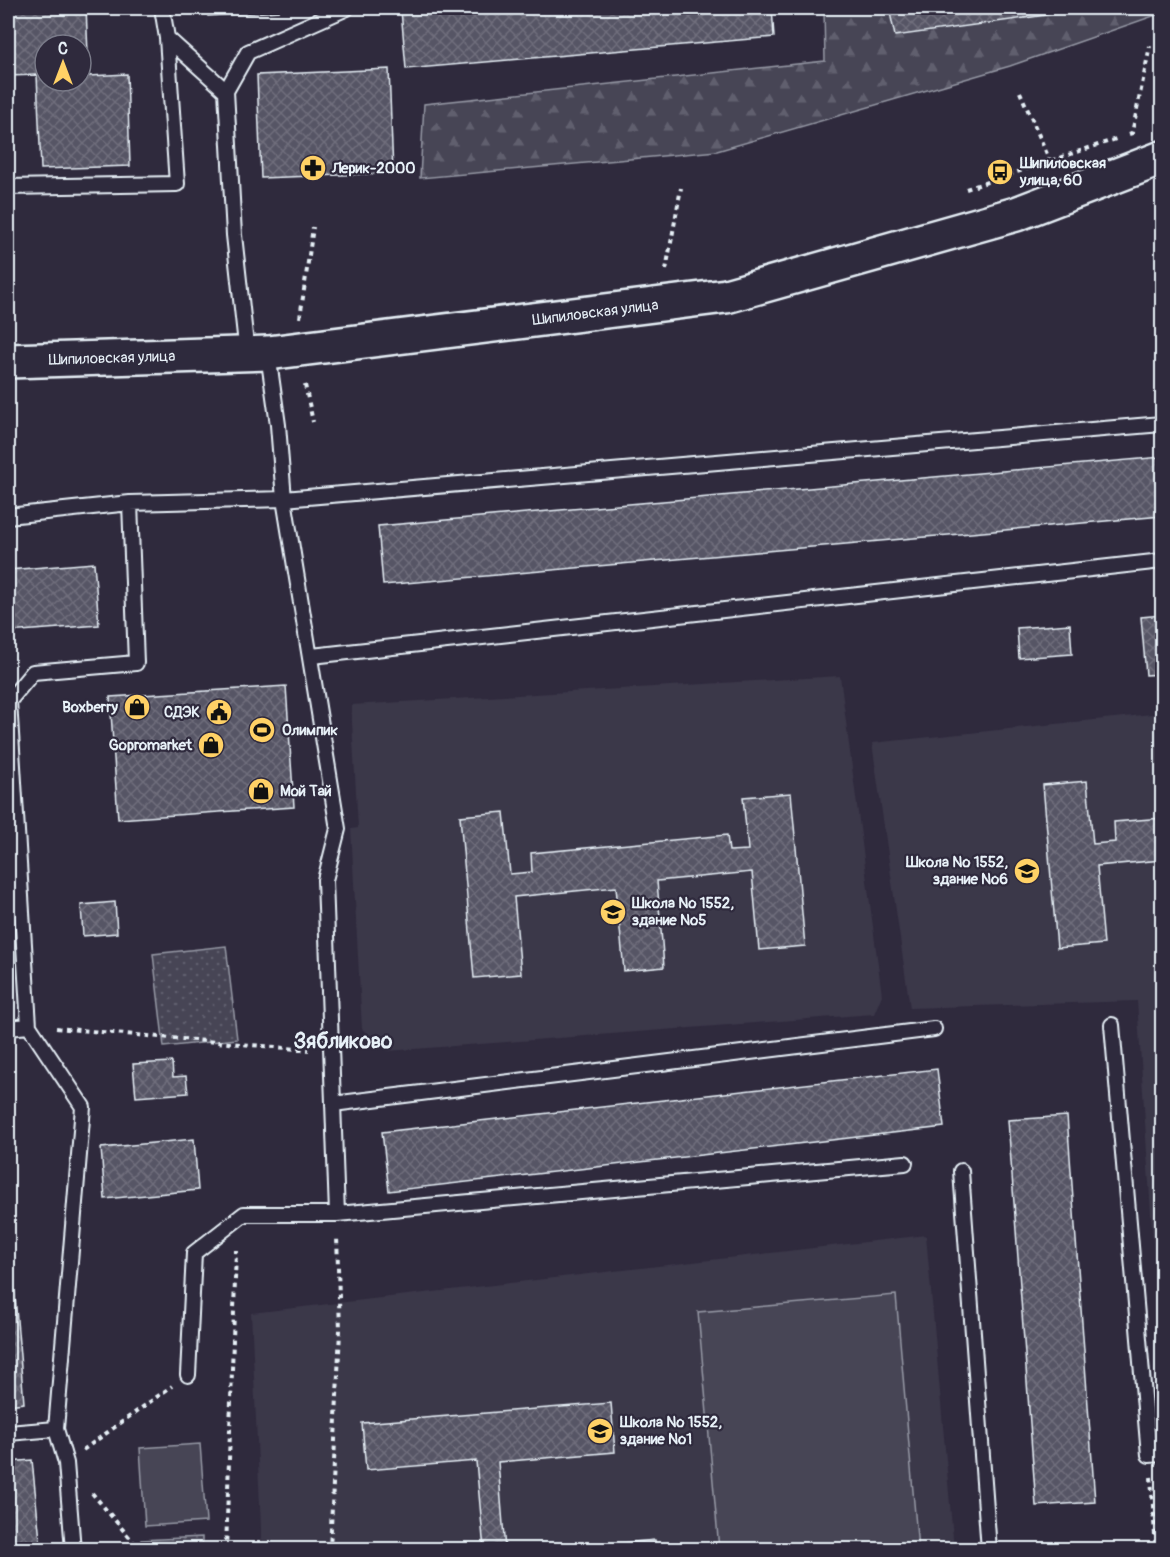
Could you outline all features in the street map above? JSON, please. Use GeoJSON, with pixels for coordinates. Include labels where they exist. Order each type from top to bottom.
{"type":"FeatureCollection","features":[{"type":"Feature","properties":{"kind":"street","name":"Шипиловская улица"},"geometry":{"type":"LineString","coordinates":[[8,361],[257,354],[726,297],[1016,214],[1162,158]]}},
{"type":"Feature","properties":{"kind":"lane"},"geometry":{"type":"LineString","coordinates":[[8,187],[177,184],[167,38],[162,8]]}},
{"type":"Feature","properties":{"kind":"lane"},"geometry":{"type":"LineString","coordinates":[[337,1214],[326,880],[338,830],[312,656],[284,499],[278,425],[257,354],[234,235],[226,91],[248,52],[347,8]]}},
{"type":"Feature","properties":{"kind":"lane"},"geometry":{"type":"LineString","coordinates":[[167,38],[226,91]]}},
{"type":"Feature","properties":{"kind":"lane"},"geometry":{"type":"LineString","coordinates":[[8,516],[129,503],[284,499],[1162,424]]}},
{"type":"Feature","properties":{"kind":"lane"},"geometry":{"type":"LineString","coordinates":[[73,1550],[66,1463],[56,1429],[83,1107],[29,1026],[9,701],[33,672],[136,663],[129,503]]}},
{"type":"Feature","properties":{"kind":"lane"},"geometry":{"type":"LineString","coordinates":[[312,656],[1162,561]]}},
{"type":"Feature","properties":{"kind":"lane"},"geometry":{"type":"LineString","coordinates":[[1112,1025],[1156,1455]]}},
{"type":"Feature","properties":{"kind":"lane"},"geometry":{"type":"LineString","coordinates":[[8,1028],[29,1026]]}},
{"type":"Feature","properties":{"kind":"lane"},"geometry":{"type":"LineString","coordinates":[[333,1104],[934,1029]]}},
{"type":"Feature","properties":{"kind":"lane"},"geometry":{"type":"LineString","coordinates":[[188,1375],[194,1253],[244,1214],[337,1214],[905,1163]]}},
{"type":"Feature","properties":{"kind":"lane"},"geometry":{"type":"LineString","coordinates":[[961,1171],[989,1550]]}},
{"type":"Feature","properties":{"kind":"lane"},"geometry":{"type":"LineString","coordinates":[[8,1433],[56,1429]]}},
{"type":"Feature","properties":{"kind":"path"},"geometry":{"type":"LineString","coordinates":[[966,189],[1132,133],[1150,46]]}},
{"type":"Feature","properties":{"kind":"path"},"geometry":{"type":"LineString","coordinates":[[1020,92],[1050,161]]}},
{"type":"Feature","properties":{"kind":"path"},"geometry":{"type":"LineString","coordinates":[[666,270],[681,188]]}},
{"type":"Feature","properties":{"kind":"path"},"geometry":{"type":"LineString","coordinates":[[298,329],[313,226]]}},
{"type":"Feature","properties":{"kind":"path"},"geometry":{"type":"LineString","coordinates":[[305,385],[313,422]]}},
{"type":"Feature","properties":{"kind":"path"},"geometry":{"type":"LineString","coordinates":[[29,1026],[332,1052]]}},
{"type":"Feature","properties":{"kind":"path"},"geometry":{"type":"LineString","coordinates":[[330,1550],[340,1330],[337,1214]]}},
{"type":"Feature","properties":{"kind":"path"},"geometry":{"type":"LineString","coordinates":[[226,1550],[237,1219]]}},
{"type":"Feature","properties":{"kind":"path"},"geometry":{"type":"LineString","coordinates":[[140,1550],[66,1463],[188,1375]]}},
{"type":"Feature","properties":{"kind":"path"},"geometry":{"type":"LineString","coordinates":[[1156,1455],[1156,1550]]}},
{"type":"Feature","properties":{"kind":"shaded area","name":"Школа № 1552, здание №5"},"geometry":{"type":"Polygon","coordinates":[[[840,676],[882,995],[874,1014],[388,1051],[362,1029],[351,829],[358,828],[351,705],[840,676]]]}},
{"type":"Feature","properties":{"kind":"shaded area","name":"Школа № 1552, здание №6"},"geometry":{"type":"Polygon","coordinates":[[[1162,713],[1162,1304],[1157,1305],[1137,1001],[910,1008],[872,743],[1162,713]]]}},
{"type":"Feature","properties":{"kind":"shaded area","name":"Школа № 1552, здание №1"},"geometry":{"type":"Polygon","coordinates":[[[926,1235],[954,1549],[262,1549],[251,1313],[926,1235]]]}},
{"type":"Feature","properties":{"kind":"green space"},"geometry":{"type":"Polygon","coordinates":[[[824,8],[1162,8],[1162,13],[1010,66],[717,151],[420,178],[424,104],[825,61],[824,8]]]}},
{"type":"Feature","properties":{"kind":"green space"},"geometry":{"type":"Polygon","coordinates":[[[226,946],[237,1039],[164,1047],[153,954],[226,946]]]}},
{"type":"Feature","properties":{"kind":"green space"},"geometry":{"type":"Polygon","coordinates":[[[896,1295],[918,1549],[719,1549],[698,1312],[896,1295]]]}},
{"type":"Feature","properties":{"kind":"green space"},"geometry":{"type":"Polygon","coordinates":[[[200,1444],[206,1522],[145,1526],[140,1448],[200,1444]]]}},
{"type":"Feature","properties":{"kind":"green space"},"geometry":{"type":"Polygon","coordinates":[[[202,1537],[202,1549],[142,1549],[141,1540],[202,1537]]]}},
{"type":"Feature","properties":{"kind":"building"},"geometry":{"type":"Polygon","coordinates":[[[8,8],[86,8],[87,33],[33,33],[33,75],[8,76],[8,8]]]}},
{"type":"Feature","properties":{"kind":"building"},"geometry":{"type":"Polygon","coordinates":[[[207,8],[279,8],[279,11],[208,16],[207,8]]]}},
{"type":"Feature","properties":{"kind":"building"},"geometry":{"type":"Polygon","coordinates":[[[434,8],[772,8],[774,37],[406,69],[401,10],[434,8]]]}},
{"type":"Feature","properties":{"kind":"building"},"geometry":{"type":"Polygon","coordinates":[[[889,8],[1096,8],[895,36],[889,8]]]}},
{"type":"Feature","properties":{"kind":"building"},"geometry":{"type":"Polygon","coordinates":[[[389,69],[393,173],[261,178],[257,75],[389,69]]]}},
{"type":"Feature","properties":{"kind":"building"},"geometry":{"type":"Polygon","coordinates":[[[127,74],[130,166],[41,169],[38,93],[93,93],[93,76],[127,74]]]}},
{"type":"Feature","properties":{"kind":"building"},"geometry":{"type":"Polygon","coordinates":[[[1162,457],[1162,516],[383,585],[378,526],[1162,457]]]}},
{"type":"Feature","properties":{"kind":"building"},"geometry":{"type":"Polygon","coordinates":[[[94,563],[99,625],[8,632],[8,570],[94,563]]]}},
{"type":"Feature","properties":{"kind":"building"},"geometry":{"type":"Polygon","coordinates":[[[1162,615],[1162,674],[1146,675],[1141,617],[1162,615]]]}},
{"type":"Feature","properties":{"kind":"building"},"geometry":{"type":"Polygon","coordinates":[[[1070,624],[1072,654],[1019,658],[1017,628],[1070,624]]]}},
{"type":"Feature","properties":{"kind":"building"},"geometry":{"type":"Polygon","coordinates":[[[286,686],[294,807],[118,819],[110,697],[286,686]]]}},
{"type":"Feature","properties":{"kind":"building"},"geometry":{"type":"Polygon","coordinates":[[[1087,781],[1093,844],[1115,842],[1114,822],[1162,818],[1162,860],[1097,866],[1104,944],[1057,948],[1043,785],[1087,781]]]}},
{"type":"Feature","properties":{"kind":"building"},"geometry":{"type":"Polygon","coordinates":[[[791,793],[805,946],[759,950],[752,872],[657,881],[664,967],[624,971],[616,887],[514,897],[521,974],[474,978],[460,816],[504,812],[510,874],[532,872],[531,853],[727,835],[729,851],[748,850],[743,797],[791,793]]]}},
{"type":"Feature","properties":{"kind":"building"},"geometry":{"type":"Polygon","coordinates":[[[115,902],[117,933],[83,936],[81,905],[115,902]]]}},
{"type":"Feature","properties":{"kind":"building"},"geometry":{"type":"Polygon","coordinates":[[[172,1062],[173,1077],[186,1076],[188,1093],[136,1097],[133,1064],[172,1062]]]}},
{"type":"Feature","properties":{"kind":"building"},"geometry":{"type":"Polygon","coordinates":[[[937,1069],[944,1127],[389,1191],[382,1132],[937,1069]]]}},
{"type":"Feature","properties":{"kind":"building"},"geometry":{"type":"Polygon","coordinates":[[[1067,1116],[1095,1502],[1036,1506],[1008,1120],[1067,1116]]]}},
{"type":"Feature","properties":{"kind":"building"},"geometry":{"type":"Polygon","coordinates":[[[194,1139],[198,1190],[105,1199],[101,1148],[194,1139]]]}},
{"type":"Feature","properties":{"kind":"building"},"geometry":{"type":"Polygon","coordinates":[[[8,1214],[24,1403],[8,1405],[8,1214]]]}},
{"type":"Feature","properties":{"kind":"building"},"geometry":{"type":"Polygon","coordinates":[[[611,1403],[615,1452],[498,1462],[505,1550],[484,1550],[476,1461],[366,1470],[362,1423],[611,1403]]]}},
{"type":"Feature","properties":{"kind":"building"},"geometry":{"type":"Polygon","coordinates":[[[32,1460],[41,1550],[8,1550],[8,1462],[32,1460]]]}},
{"type":"Feature","properties":{"kind":"building"},"geometry":{"type":"Polygon","coordinates":[[[1159,1491],[1162,1491],[1162,1545],[1159,1491]]]}},
{"type":"Feature","properties":{"kind":"building"},"geometry":{"type":"Polygon","coordinates":[[[655,1540],[656,1550],[544,1550],[655,1540]]]}},
{"type":"Feature","properties":{"kind":"place","name":"Лерик-2000"},"geometry":{"type":"Point","coordinates":[313,168]}},
{"type":"Feature","properties":{"kind":"place","name":"Шипиловская улица, 60"},"geometry":{"type":"Point","coordinates":[1000,172]}},
{"type":"Feature","properties":{"kind":"place","name":"Boxberry"},"geometry":{"type":"Point","coordinates":[137,707]}},
{"type":"Feature","properties":{"kind":"place","name":"СДЭК"},"geometry":{"type":"Point","coordinates":[219,712]}},
{"type":"Feature","properties":{"kind":"place","name":"Олимпик"},"geometry":{"type":"Point","coordinates":[262,730]}},
{"type":"Feature","properties":{"kind":"place","name":"Gopromarket"},"geometry":{"type":"Point","coordinates":[211,745]}},
{"type":"Feature","properties":{"kind":"place","name":"Мой Тай"},"geometry":{"type":"Point","coordinates":[261,791]}},
{"type":"Feature","properties":{"kind":"place","name":"Школа № 1552, здание №6"},"geometry":{"type":"Point","coordinates":[1027,871]}},
{"type":"Feature","properties":{"kind":"place","name":"Школа № 1552, здание №5"},"geometry":{"type":"Point","coordinates":[613,912]}},
{"type":"Feature","properties":{"kind":"place","name":"Школа № 1552, здание №1"},"geometry":{"type":"Point","coordinates":[600,1431]}},
{"type":"Feature","properties":{"kind":"district","name":"Зябликово"},"geometry":{"type":"Point","coordinates":[343,1041]}}]}
